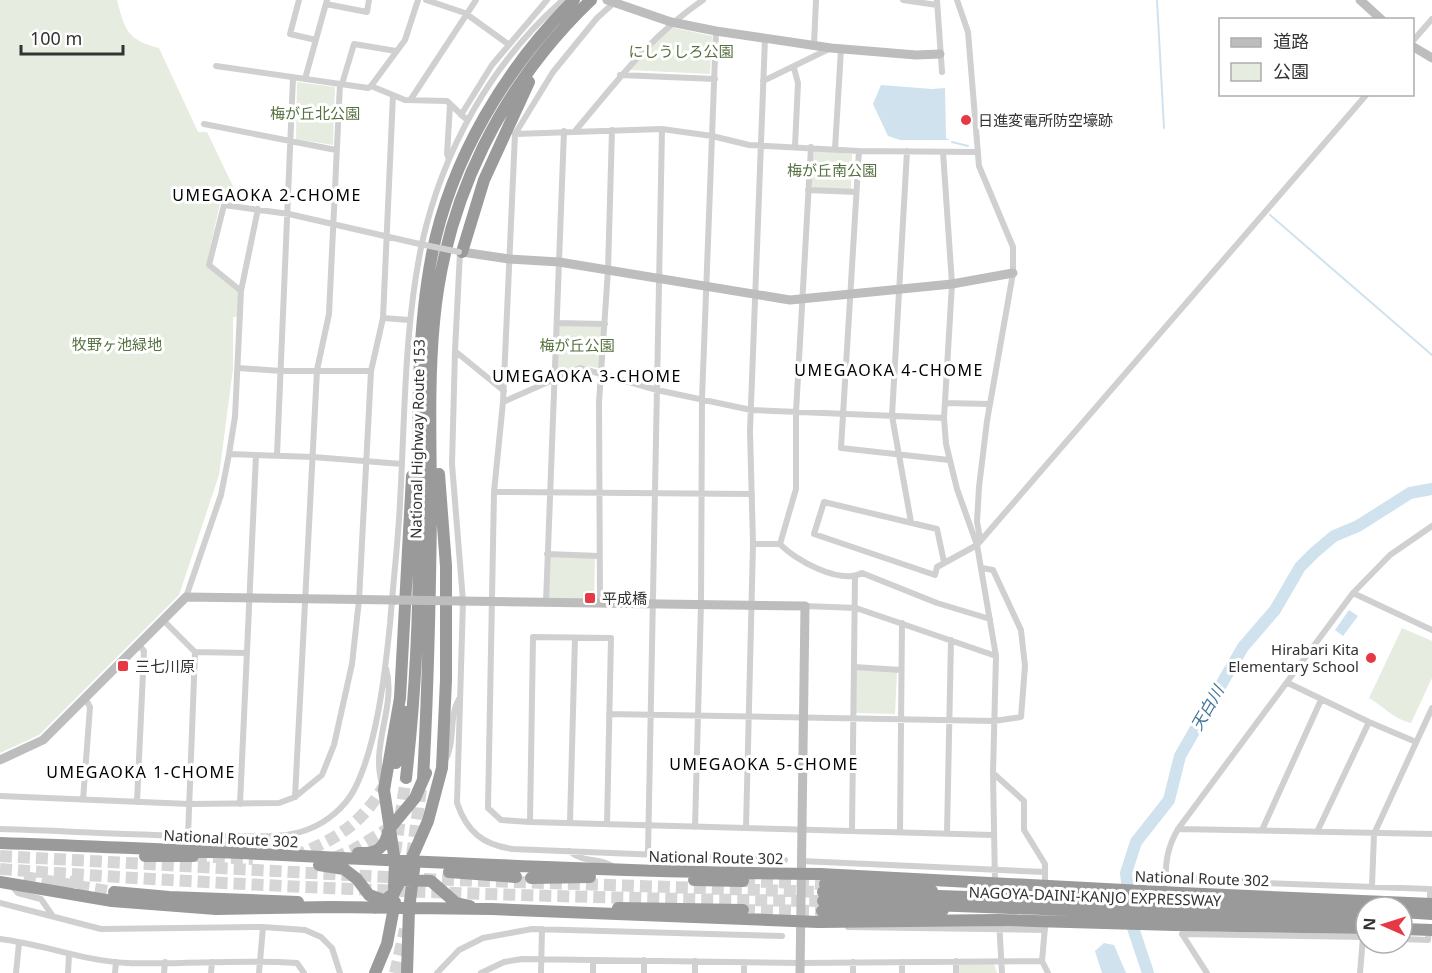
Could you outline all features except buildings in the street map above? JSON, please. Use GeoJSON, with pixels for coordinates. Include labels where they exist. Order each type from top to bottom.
{"type":"FeatureCollection","features":[{"type":"Feature","properties":{"kind":"highway","name":"National Highway Route 153"},"geometry":{"type":"LineString","coordinates":[[406,778],[417,639],[419,407],[423,327],[432,253],[455,179],[480,124],[504,85],[551,25],[574,0]]}},
{"type":"Feature","properties":{"kind":"highway","name":"National Highway Route 153"},"geometry":{"type":"LineString","coordinates":[[423,779],[429,670],[434,320],[446,247],[460,200],[493,125],[540,56],[591,0]]}},
{"type":"Feature","properties":{"kind":"highway"},"geometry":{"type":"LineString","coordinates":[[460,252],[484,180],[540,56]]}},
{"type":"Feature","properties":{"kind":"highway"},"geometry":{"type":"LineString","coordinates":[[388,903],[419,863],[419,842],[435,797],[445,738],[446,566],[437,436],[432,404]]}},
{"type":"Feature","properties":{"kind":"highway"},"geometry":{"type":"LineString","coordinates":[[375,973],[387,944],[388,903],[394,862],[384,790],[400,698],[413,439],[419,407]]}},
{"type":"Feature","properties":{"kind":"highway"},"geometry":{"type":"LineString","coordinates":[[283,856],[300,851],[373,853],[383,847],[390,829],[415,798],[424,779],[433,747],[440,491]]}},
{"type":"Feature","properties":{"kind":"highway"},"geometry":{"type":"LineString","coordinates":[[393,770],[401,743],[409,690],[415,555],[419,530]]}},
{"type":"Feature","properties":{"kind":"highway","name":"National Route 302"},"geometry":{"type":"LineString","coordinates":[[0,843],[251,852],[394,862],[618,870],[801,867],[822,897],[998,921],[1179,930],[1354,934]]}},
{"type":"Feature","properties":{"kind":"highway"},"geometry":{"type":"LineString","coordinates":[[0,850],[178,858],[226,851]]}},
{"type":"Feature","properties":{"kind":"highway"},"geometry":{"type":"LineString","coordinates":[[251,852],[276,860],[344,869],[357,879],[369,895],[388,903]]}},
{"type":"Feature","properties":{"kind":"highway"},"geometry":{"type":"LineString","coordinates":[[394,862],[407,879],[409,909],[407,973]]}},
{"type":"Feature","properties":{"kind":"highway"},"geometry":{"type":"LineString","coordinates":[[419,863],[442,871],[516,877]]}},
{"type":"Feature","properties":{"kind":"highway"},"geometry":{"type":"LineString","coordinates":[[530,878],[582,876],[743,881]]}},
{"type":"Feature","properties":{"kind":"highway"},"geometry":{"type":"LineString","coordinates":[[407,879],[431,881],[456,903],[492,909]]}},
{"type":"Feature","properties":{"kind":"highway","name":"National Route 302"},"geometry":{"type":"LineString","coordinates":[[5,882],[112,901],[216,909],[331,907],[388,903],[409,909],[492,909],[800,924],[822,897]]}},
{"type":"Feature","properties":{"kind":"highway"},"geometry":{"type":"LineString","coordinates":[[114,892],[209,900],[280,900],[331,907]]}},
{"type":"Feature","properties":{"kind":"highway","name":"National Route 302"},"geometry":{"type":"LineString","coordinates":[[822,897],[1181,893],[1431,907]]}},
{"type":"Feature","properties":{"kind":"highway","name":"NAGOYA-DAINI-KANJO EXPRESSWAY"},"geometry":{"type":"LineString","coordinates":[[822,897],[977,896],[1354,911]]}},
{"type":"Feature","properties":{"kind":"highway","name":"NAGOYA-DAINI-KANJO EXPRESSWAY"},"geometry":{"type":"LineString","coordinates":[[822,897],[986,907],[1354,921]]}},
{"type":"Feature","properties":{"kind":"highway"},"geometry":{"type":"LineString","coordinates":[[579,914],[598,909],[635,907],[743,910]]}},
{"type":"Feature","properties":{"kind":"highway"},"geometry":{"type":"LineString","coordinates":[[1414,910],[1431,907]]}},
{"type":"Feature","properties":{"kind":"highway"},"geometry":{"type":"LineString","coordinates":[[1414,926],[1431,932]]}},
{"type":"Feature","properties":{"kind":"highway"},"geometry":{"type":"LineString","coordinates":[[1414,930],[1431,932]]}},
{"type":"Feature","properties":{"kind":"street"},"geometry":{"type":"LineString","coordinates":[[298,0],[290,34],[316,40]]}},
{"type":"Feature","properties":{"kind":"street"},"geometry":{"type":"LineString","coordinates":[[305,79],[326,2],[367,12],[369,0]]}},
{"type":"Feature","properties":{"kind":"street"},"geometry":{"type":"LineString","coordinates":[[371,86],[405,40],[418,0]]}},
{"type":"Feature","properties":{"kind":"street"},"geometry":{"type":"LineString","coordinates":[[426,0],[465,13],[508,44]]}},
{"type":"Feature","properties":{"kind":"street"},"geometry":{"type":"LineString","coordinates":[[411,99],[465,13],[476,0]]}},
{"type":"Feature","properties":{"kind":"street"},"geometry":{"type":"LineString","coordinates":[[0,829],[188,836],[298,833],[328,818],[345,802],[358,781],[369,747],[386,666],[394,600],[409,320],[423,245],[464,118],[508,44],[547,0]]}},
{"type":"Feature","properties":{"kind":"street"},"geometry":{"type":"LineString","coordinates":[[464,118],[512,52],[542,18],[563,0]]}},
{"type":"Feature","properties":{"kind":"street"},"geometry":{"type":"LineString","coordinates":[[576,131],[620,75],[671,22],[703,0]]}},
{"type":"Feature","properties":{"kind":"street"},"geometry":{"type":"LineString","coordinates":[[814,45],[816,0]]}},
{"type":"Feature","properties":{"kind":"street"},"geometry":{"type":"LineString","coordinates":[[903,0],[937,3],[942,72]]}},
{"type":"Feature","properties":{"kind":"street"},"geometry":{"type":"LineString","coordinates":[[957,0],[968,32],[976,152],[986,186],[1013,247],[1013,273],[989,404],[979,487],[977,522],[980,538]]}},
{"type":"Feature","properties":{"kind":"street"},"geometry":{"type":"LineString","coordinates":[[1360,0],[1380,18]]}},
{"type":"Feature","properties":{"kind":"street"},"geometry":{"type":"LineString","coordinates":[[940,54],[836,48],[716,31],[671,22],[613,1],[553,72],[515,134],[504,391],[494,492],[488,808],[501,820],[530,822],[993,835]]}},
{"type":"Feature","properties":{"kind":"street"},"geometry":{"type":"LineString","coordinates":[[1414,43],[1432,19]]}},
{"type":"Feature","properties":{"kind":"street"},"geometry":{"type":"LineString","coordinates":[[695,826],[701,604],[702,399],[716,31]]}},
{"type":"Feature","properties":{"kind":"street"},"geometry":{"type":"LineString","coordinates":[[746,828],[753,544],[751,410],[765,38]]}},
{"type":"Feature","properties":{"kind":"street"},"geometry":{"type":"LineString","coordinates":[[295,797],[317,370],[329,314],[341,84],[354,44],[396,51]]}},
{"type":"Feature","properties":{"kind":"street"},"geometry":{"type":"LineString","coordinates":[[1414,45],[1432,58]]}},
{"type":"Feature","properties":{"kind":"street"},"geometry":{"type":"LineString","coordinates":[[763,81],[836,48]]}},
{"type":"Feature","properties":{"kind":"street"},"geometry":{"type":"LineString","coordinates":[[835,149],[836,48]]}},
{"type":"Feature","properties":{"kind":"street"},"geometry":{"type":"LineString","coordinates":[[216,66],[368,88],[371,86],[405,100],[447,101],[464,118]]}},
{"type":"Feature","properties":{"kind":"street"},"geometry":{"type":"LineString","coordinates":[[794,68],[798,83],[795,146]]}},
{"type":"Feature","properties":{"kind":"street"},"geometry":{"type":"LineString","coordinates":[[620,75],[715,79]]}},
{"type":"Feature","properties":{"kind":"street"},"geometry":{"type":"LineString","coordinates":[[277,455],[293,78]]}},
{"type":"Feature","properties":{"kind":"street"},"geometry":{"type":"LineString","coordinates":[[0,796],[189,804],[279,804],[295,797],[322,775],[334,745],[352,663],[359,600],[371,371],[382,318],[393,94]]}},
{"type":"Feature","properties":{"kind":"street"},"geometry":{"type":"LineString","coordinates":[[944,562],[937,529],[824,502],[814,534],[935,575],[937,567],[976,545],[1365,96]]}},
{"type":"Feature","properties":{"kind":"street"},"geometry":{"type":"LineString","coordinates":[[449,159],[447,154],[450,105]]}},
{"type":"Feature","properties":{"kind":"street"},"geometry":{"type":"LineString","coordinates":[[204,124],[336,150]]}},
{"type":"Feature","properties":{"kind":"street"},"geometry":{"type":"LineString","coordinates":[[515,134],[662,129],[711,136],[749,145],[859,151],[976,152]]}},
{"type":"Feature","properties":{"kind":"street"},"geometry":{"type":"LineString","coordinates":[[648,854],[662,129]]}},
{"type":"Feature","properties":{"kind":"street"},"geometry":{"type":"LineString","coordinates":[[600,602],[601,374],[608,270],[612,130]]}},
{"type":"Feature","properties":{"kind":"street"},"geometry":{"type":"LineString","coordinates":[[546,602],[564,131]]}},
{"type":"Feature","properties":{"kind":"street"},"geometry":{"type":"LineString","coordinates":[[780,544],[796,489],[796,412],[811,147]]}},
{"type":"Feature","properties":{"kind":"street"},"geometry":{"type":"LineString","coordinates":[[859,151],[841,448],[899,457],[949,460]]}},
{"type":"Feature","properties":{"kind":"street"},"geometry":{"type":"LineString","coordinates":[[907,151],[892,416],[911,522]]}},
{"type":"Feature","properties":{"kind":"street"},"geometry":{"type":"LineString","coordinates":[[943,152],[952,284],[944,418],[949,460],[982,568],[996,656],[993,835],[1002,973]]}},
{"type":"Feature","properties":{"kind":"street"},"geometry":{"type":"LineString","coordinates":[[808,190],[856,192]]}},
{"type":"Feature","properties":{"kind":"street"},"geometry":{"type":"LineString","coordinates":[[241,291],[208,265],[224,204],[289,214],[460,252],[509,259],[559,262],[802,300],[952,284],[1013,273]]}},
{"type":"Feature","properties":{"kind":"street"},"geometry":{"type":"LineString","coordinates":[[0,760],[43,740],[186,597],[221,495],[229,454],[238,368],[241,291],[258,209]]}},
{"type":"Feature","properties":{"kind":"street"},"geometry":{"type":"LineString","coordinates":[[460,252],[452,464],[461,601],[457,803],[463,821],[475,834],[494,846],[785,860]]}},
{"type":"Feature","properties":{"kind":"street"},"geometry":{"type":"LineString","coordinates":[[382,318],[409,320]]}},
{"type":"Feature","properties":{"kind":"street"},"geometry":{"type":"LineString","coordinates":[[557,323],[605,324]]}},
{"type":"Feature","properties":{"kind":"street"},"geometry":{"type":"LineString","coordinates":[[455,351],[504,391]]}},
{"type":"Feature","properties":{"kind":"street"},"geometry":{"type":"LineString","coordinates":[[238,368],[281,371],[371,371]]}},
{"type":"Feature","properties":{"kind":"street"},"geometry":{"type":"LineString","coordinates":[[503,402],[580,368],[657,390],[751,410],[944,418]]}},
{"type":"Feature","properties":{"kind":"street"},"geometry":{"type":"LineString","coordinates":[[945,403],[989,404]]}},
{"type":"Feature","properties":{"kind":"street"},"geometry":{"type":"LineString","coordinates":[[229,454],[313,457],[402,464]]}},
{"type":"Feature","properties":{"kind":"street"},"geometry":{"type":"LineString","coordinates":[[240,804],[256,455]]}},
{"type":"Feature","properties":{"kind":"street"},"geometry":{"type":"LineString","coordinates":[[494,492],[752,494]]}},
{"type":"Feature","properties":{"kind":"street"},"geometry":{"type":"LineString","coordinates":[[1166,884],[1168,846],[1178,829],[1353,593],[1390,555],[1432,526]]}},
{"type":"Feature","properties":{"kind":"street"},"geometry":{"type":"LineString","coordinates":[[753,544],[780,544],[799,561],[839,575],[855,577],[862,573],[937,603],[990,619]]}},
{"type":"Feature","properties":{"kind":"street"},"geometry":{"type":"LineString","coordinates":[[547,554],[599,556]]}},
{"type":"Feature","properties":{"kind":"street"},"geometry":{"type":"LineString","coordinates":[[609,714],[994,721],[1021,717],[1025,666],[1021,630],[993,570],[982,568]]}},
{"type":"Feature","properties":{"kind":"street"},"geometry":{"type":"LineString","coordinates":[[852,831],[855,577]]}},
{"type":"Feature","properties":{"kind":"street"},"geometry":{"type":"LineString","coordinates":[[1353,593],[1432,630]]}},
{"type":"Feature","properties":{"kind":"street"},"geometry":{"type":"LineString","coordinates":[[186,597],[856,608],[996,656]]}},
{"type":"Feature","properties":{"kind":"street"},"geometry":{"type":"LineString","coordinates":[[800,973],[805,606]]}},
{"type":"Feature","properties":{"kind":"street"},"geometry":{"type":"LineString","coordinates":[[164,620],[195,652],[247,652]]}},
{"type":"Feature","properties":{"kind":"street"},"geometry":{"type":"LineString","coordinates":[[900,832],[902,623]]}},
{"type":"Feature","properties":{"kind":"street"},"geometry":{"type":"LineString","coordinates":[[530,822],[533,637],[611,638],[607,824]]}},
{"type":"Feature","properties":{"kind":"street"},"geometry":{"type":"LineString","coordinates":[[570,823],[575,638]]}},
{"type":"Feature","properties":{"kind":"street"},"geometry":{"type":"LineString","coordinates":[[947,833],[951,639]]}},
{"type":"Feature","properties":{"kind":"street"},"geometry":{"type":"LineString","coordinates":[[137,802],[144,651],[139,645]]}},
{"type":"Feature","properties":{"kind":"street"},"geometry":{"type":"LineString","coordinates":[[188,836],[195,652]]}},
{"type":"Feature","properties":{"kind":"street"},"geometry":{"type":"LineString","coordinates":[[384,790],[376,766],[390,682],[386,666]]}},
{"type":"Feature","properties":{"kind":"street"},"geometry":{"type":"LineString","coordinates":[[854,667],[901,669]]}},
{"type":"Feature","properties":{"kind":"street"},"geometry":{"type":"LineString","coordinates":[[1288,683],[1369,722],[1416,741]]}},
{"type":"Feature","properties":{"kind":"street"},"geometry":{"type":"LineString","coordinates":[[441,768],[451,750],[454,706],[460,695]]}},
{"type":"Feature","properties":{"kind":"street"},"geometry":{"type":"LineString","coordinates":[[83,800],[90,707],[85,698]]}},
{"type":"Feature","properties":{"kind":"street"},"geometry":{"type":"LineString","coordinates":[[1262,831],[1321,700]]}},
{"type":"Feature","properties":{"kind":"street"},"geometry":{"type":"LineString","coordinates":[[1372,886],[1374,834],[1432,708]]}},
{"type":"Feature","properties":{"kind":"street"},"geometry":{"type":"LineString","coordinates":[[1317,832],[1369,722]]}},
{"type":"Feature","properties":{"kind":"street"},"geometry":{"type":"LineString","coordinates":[[993,773],[1024,801],[1024,830],[1045,864],[1045,930],[1042,961],[1048,973]]}},
{"type":"Feature","properties":{"kind":"street"},"geometry":{"type":"LineString","coordinates":[[1178,829],[1432,834]]}},
{"type":"Feature","properties":{"kind":"street"},"geometry":{"type":"LineString","coordinates":[[205,836],[211,842],[232,843],[251,852]]}},
{"type":"Feature","properties":{"kind":"street"},"geometry":{"type":"LineString","coordinates":[[569,851],[581,860],[604,861],[618,870]]}},
{"type":"Feature","properties":{"kind":"street"},"geometry":{"type":"LineString","coordinates":[[801,867],[1045,872]]}},
{"type":"Feature","properties":{"kind":"street"},"geometry":{"type":"LineString","coordinates":[[1165,876],[1265,883],[1431,889],[1431,907]]}},
{"type":"Feature","properties":{"kind":"street"},"geometry":{"type":"LineString","coordinates":[[5,882],[18,892],[41,899],[52,916]]}},
{"type":"Feature","properties":{"kind":"street"},"geometry":{"type":"LineString","coordinates":[[0,903],[101,929],[263,927],[305,930],[321,937],[332,948],[340,973]]}},
{"type":"Feature","properties":{"kind":"street"},"geometry":{"type":"LineString","coordinates":[[800,924],[1045,930]]}},
{"type":"Feature","properties":{"kind":"street"},"geometry":{"type":"LineString","coordinates":[[259,973],[263,927]]}},
{"type":"Feature","properties":{"kind":"street"},"geometry":{"type":"LineString","coordinates":[[437,973],[459,950],[483,938],[542,929],[782,936]]}},
{"type":"Feature","properties":{"kind":"street"},"geometry":{"type":"LineString","coordinates":[[541,973],[542,929]]}},
{"type":"Feature","properties":{"kind":"street"},"geometry":{"type":"LineString","coordinates":[[1179,930],[1207,973]]}},
{"type":"Feature","properties":{"kind":"street"},"geometry":{"type":"LineString","coordinates":[[1414,936],[1431,932]]}},
{"type":"Feature","properties":{"kind":"street"},"geometry":{"type":"LineString","coordinates":[[0,939],[69,955],[116,962],[297,963],[304,973]]}},
{"type":"Feature","properties":{"kind":"street"},"geometry":{"type":"LineString","coordinates":[[16,973],[19,942]]}},
{"type":"Feature","properties":{"kind":"street"},"geometry":{"type":"LineString","coordinates":[[68,973],[69,955]]}},
{"type":"Feature","properties":{"kind":"street"},"geometry":{"type":"LineString","coordinates":[[1360,973],[1362,955]]}},
{"type":"Feature","properties":{"kind":"street"},"geometry":{"type":"LineString","coordinates":[[481,973],[504,962],[541,959],[800,963],[1042,961]]}},
{"type":"Feature","properties":{"kind":"street"},"geometry":{"type":"LineString","coordinates":[[593,960],[593,973]]}},
{"type":"Feature","properties":{"kind":"street"},"geometry":{"type":"LineString","coordinates":[[644,960],[644,973]]}},
{"type":"Feature","properties":{"kind":"street"},"geometry":{"type":"LineString","coordinates":[[695,961],[695,973]]}},
{"type":"Feature","properties":{"kind":"street"},"geometry":{"type":"LineString","coordinates":[[956,961],[956,973]]}},
{"type":"Feature","properties":{"kind":"street"},"geometry":{"type":"LineString","coordinates":[[115,973],[116,962]]}},
{"type":"Feature","properties":{"kind":"street"},"geometry":{"type":"LineString","coordinates":[[164,973],[165,962]]}},
{"type":"Feature","properties":{"kind":"street"},"geometry":{"type":"LineString","coordinates":[[211,973],[212,962]]}},
{"type":"Feature","properties":{"kind":"street"},"geometry":{"type":"LineString","coordinates":[[744,962],[744,973]]}},
{"type":"Feature","properties":{"kind":"street"},"geometry":{"type":"LineString","coordinates":[[853,962],[853,973]]}},
{"type":"Feature","properties":{"kind":"street"},"geometry":{"type":"LineString","coordinates":[[902,962],[902,973]]}},
{"type":"Feature","properties":{"kind":"green space","name":"牧野ヶ池緑地"},"geometry":{"type":"Polygon","coordinates":[[[0,0],[117,0],[122,19],[129,32],[140,41],[159,48],[198,132],[207,132],[239,199],[221,199],[206,266],[238,292],[238,317],[233,317],[233,369],[219,475],[179,595],[39,735],[0,753],[0,0]]]}},
{"type":"Feature","properties":{"kind":"green space","name":"にしうしろ公園"},"geometry":{"type":"Polygon","coordinates":[[[670,27],[712,36],[710,74],[630,70],[670,27]]]}},
{"type":"Feature","properties":{"kind":"green space","name":"梅が丘北公園"},"geometry":{"type":"Polygon","coordinates":[[[297,82],[335,87],[333,145],[296,139],[297,82]]]}},
{"type":"Feature","properties":{"kind":"green space","name":"梅が丘南公園"},"geometry":{"type":"Polygon","coordinates":[[[817,150],[852,154],[851,191],[814,188],[811,185],[814,152],[817,150]]]}},
{"type":"Feature","properties":{"kind":"green space","name":"梅が丘公園"},"geometry":{"type":"Polygon","coordinates":[[[558,325],[602,325],[599,368],[580,365],[555,375],[558,325]]]}},
{"type":"Feature","properties":{"kind":"green space"},"geometry":{"type":"Polygon","coordinates":[[[548,556],[595,557],[594,600],[547,599],[548,556]]]}},
{"type":"Feature","properties":{"kind":"green space"},"geometry":{"type":"Polygon","coordinates":[[[1402,628],[1432,641],[1432,678],[1411,723],[1394,716],[1369,698],[1402,628]]]}},
{"type":"Feature","properties":{"kind":"green space"},"geometry":{"type":"Polygon","coordinates":[[[856,670],[897,671],[895,714],[856,713],[856,670]]]}},
{"type":"Feature","properties":{"kind":"green space"},"geometry":{"type":"Polygon","coordinates":[[[958,964],[994,964],[997,973],[958,973],[958,964]]]}},
{"type":"Feature","properties":{"kind":"water"},"geometry":{"type":"Polygon","coordinates":[[[881,85],[945,88],[946,138],[950,140],[900,140],[888,136],[873,104],[881,85]]]}},
{"type":"Feature","properties":{"kind":"water"},"geometry":{"type":"Polygon","coordinates":[[[1349,610],[1358,616],[1343,636],[1335,630],[1349,610]]]}},
{"type":"Feature","properties":{"kind":"water"},"geometry":{"type":"Polygon","coordinates":[[[1104,943],[1114,945],[1126,973],[1102,973],[1095,951],[1104,943]]]}},
{"type":"Feature","properties":{"kind":"waterway"},"geometry":{"type":"LineString","coordinates":[[1157,0],[1164,128]]}},
{"type":"Feature","properties":{"kind":"waterway"},"geometry":{"type":"LineString","coordinates":[[952,142],[968,146]]}},
{"type":"Feature","properties":{"kind":"waterway"},"geometry":{"type":"LineString","coordinates":[[1270,215],[1432,355]]}},
{"type":"Feature","properties":{"kind":"waterway","name":"天白川"},"geometry":{"type":"LineString","coordinates":[[1148,973],[1131,922],[1126,873],[1136,842],[1169,800],[1180,756],[1243,647],[1275,610],[1300,567],[1334,536],[1358,526],[1410,493],[1432,489]]}},
{"type":"Feature","properties":{"kind":"tunnel"},"geometry":{"type":"LineString","coordinates":[[395,853],[406,778]]}},
{"type":"Feature","properties":{"kind":"tunnel"},"geometry":{"type":"LineString","coordinates":[[294,856],[324,843],[348,828],[369,808],[387,781]]}},
{"type":"Feature","properties":{"kind":"tunnel"},"geometry":{"type":"LineString","coordinates":[[412,855],[421,789]]}},
{"type":"Feature","properties":{"kind":"tunnel"},"geometry":{"type":"LineString","coordinates":[[334,858],[353,850],[391,827]]}},
{"type":"Feature","properties":{"kind":"tunnel"},"geometry":{"type":"LineString","coordinates":[[0,856],[403,878]]}},
{"type":"Feature","properties":{"kind":"tunnel"},"geometry":{"type":"LineString","coordinates":[[195,856],[253,859]]}},
{"type":"Feature","properties":{"kind":"tunnel"},"geometry":{"type":"LineString","coordinates":[[0,869],[206,882],[411,891],[617,898],[823,901]]}},
{"type":"Feature","properties":{"kind":"tunnel"},"geometry":{"type":"LineString","coordinates":[[24,877],[114,892]]}},
{"type":"Feature","properties":{"kind":"tunnel"},"geometry":{"type":"LineString","coordinates":[[424,879],[823,892]]}},
{"type":"Feature","properties":{"kind":"tunnel"},"geometry":{"type":"LineString","coordinates":[[743,881],[825,884]]}},
{"type":"Feature","properties":{"kind":"tunnel"},"geometry":{"type":"LineString","coordinates":[[52,882],[82,882]]}},
{"type":"Feature","properties":{"kind":"tunnel"},"geometry":{"type":"LineString","coordinates":[[743,910],[822,911]]}},
{"type":"Feature","properties":{"kind":"tunnel"},"geometry":{"type":"LineString","coordinates":[[395,973],[405,929]]}},
{"type":"Feature","properties":{"kind":"place","name":"日進変電所防空壕跡"},"geometry":{"type":"Point","coordinates":[966,120]}},
{"type":"Feature","properties":{"kind":"place","name":"平成橋"},"geometry":{"type":"Point","coordinates":[590,598]}},
{"type":"Feature","properties":{"kind":"place","name":"Hirabari Kita Elementary School"},"geometry":{"type":"Point","coordinates":[1371,658]}},
{"type":"Feature","properties":{"kind":"place","name":"三七川原"},"geometry":{"type":"Point","coordinates":[123,666]}},
{"type":"Feature","properties":{"kind":"district","name":"UMEGAOKA 2-CHOME"},"geometry":{"type":"Point","coordinates":[267,195]}},
{"type":"Feature","properties":{"kind":"district","name":"UMEGAOKA 4-CHOME"},"geometry":{"type":"Point","coordinates":[889,370]}},
{"type":"Feature","properties":{"kind":"district","name":"UMEGAOKA 3-CHOME"},"geometry":{"type":"Point","coordinates":[587,376]}},
{"type":"Feature","properties":{"kind":"district","name":"UMEGAOKA 5-CHOME"},"geometry":{"type":"Point","coordinates":[764,764]}},
{"type":"Feature","properties":{"kind":"district","name":"UMEGAOKA 1-CHOME"},"geometry":{"type":"Point","coordinates":[141,772]}}]}
